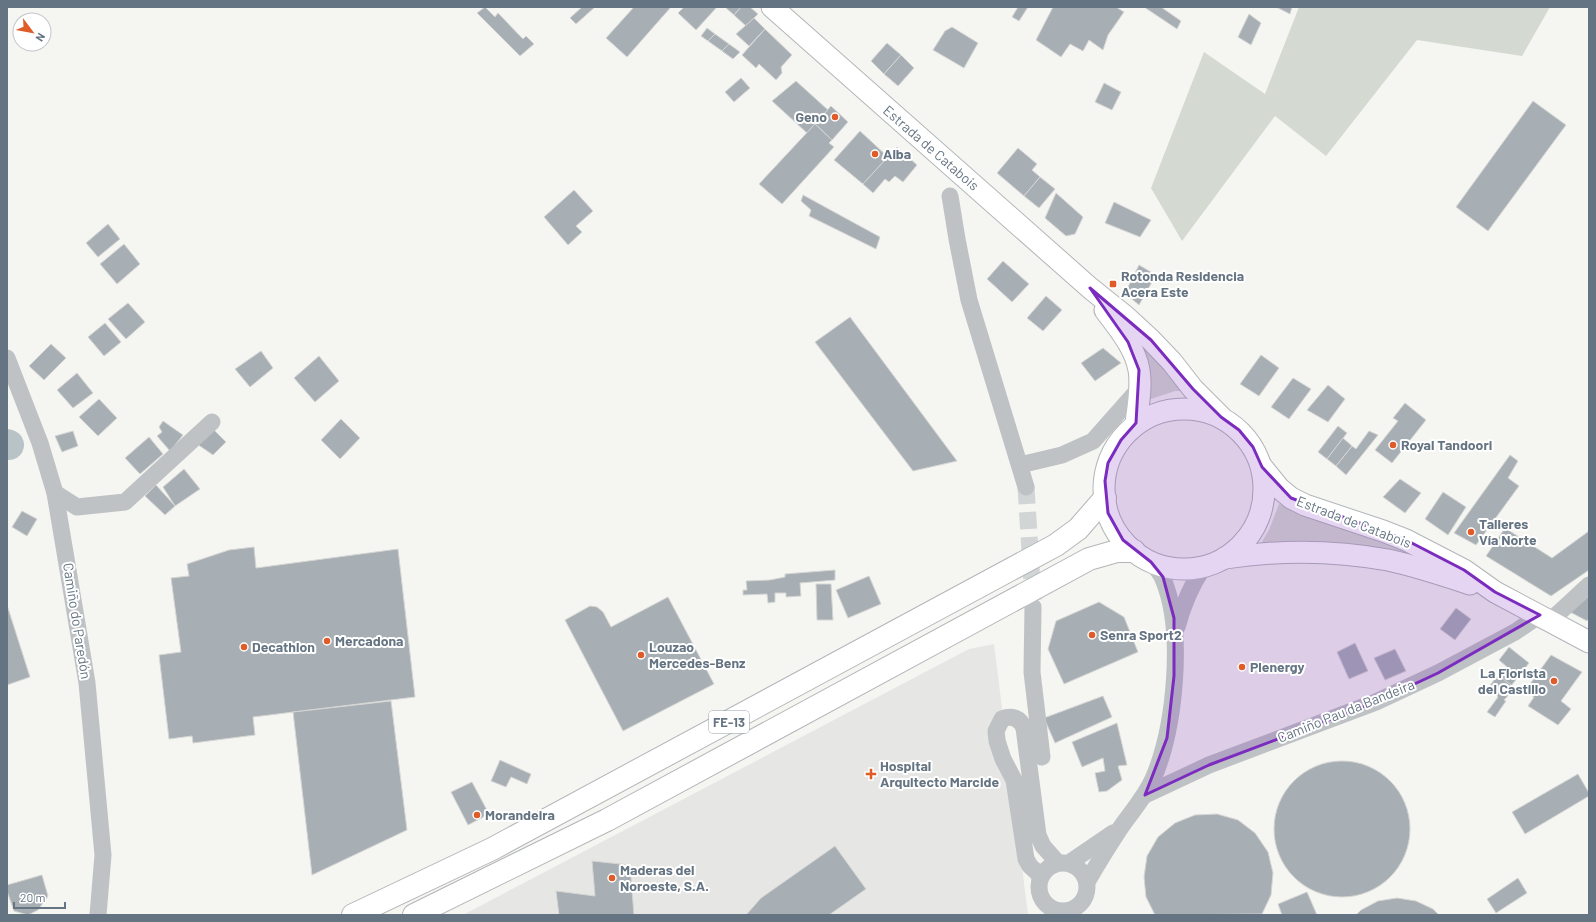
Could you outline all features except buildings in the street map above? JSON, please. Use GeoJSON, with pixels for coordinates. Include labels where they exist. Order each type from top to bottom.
{"type":"FeatureCollection","features":[{"type":"Feature","properties":{"kind":"highway","name":"FE-13"},"geometry":{"type":"LineString","coordinates":[[353,915],[492,849],[1049,549],[1078,529],[1099,505]]}},
{"type":"Feature","properties":{"kind":"highway","name":"FE-13"},"geometry":{"type":"LineString","coordinates":[[414,915],[608,820],[1089,559],[1134,555]]}},
{"type":"Feature","properties":{"kind":"main road","name":"Estrada de Catabois"},"geometry":{"type":"LineString","coordinates":[[772,7],[1151,340],[1172,362],[1193,389],[1221,417],[1239,430],[1253,447],[1262,467],[1279,488],[1291,498],[1305,505],[1406,540],[1464,570],[1495,592],[1589,642]]}},
{"type":"Feature","properties":{"kind":"main road","name":"Estrada de Catabois"},"geometry":{"type":"LineString","coordinates":[[1090,288],[1128,342],[1139,370],[1136,423]]}},
{"type":"Feature","properties":{"kind":"main road","name":"Estrada de Catabois"},"geometry":{"type":"LineString","coordinates":[[1221,417],[1201,410],[1180,409],[1159,413],[1136,423],[1121,440],[1108,463],[1099,505],[1134,555],[1176,569],[1203,568],[1225,558],[1236,550],[1251,533],[1261,512],[1264,489],[1262,467]]}},
{"type":"Feature","properties":{"kind":"main road","name":"Estrada de Catabois"},"geometry":{"type":"LineString","coordinates":[[1225,558],[1258,553],[1307,552],[1349,554],[1388,560],[1418,567],[1495,592]]}},
{"type":"Feature","properties":{"kind":"street"},"geometry":{"type":"LineString","coordinates":[[950,196],[957,239],[970,300],[1026,487]]}},
{"type":"Feature","properties":{"kind":"street","name":"Camiño do Paredón"},"geometry":{"type":"LineString","coordinates":[[7,358],[40,443],[55,493],[87,683],[103,855],[101,893]]}},
{"type":"Feature","properties":{"kind":"street"},"geometry":{"type":"LineString","coordinates":[[1020,464],[1062,455],[1093,441],[1139,389]]}},
{"type":"Feature","properties":{"kind":"street"},"geometry":{"type":"LineString","coordinates":[[55,493],[77,507],[125,502],[212,422]]}},
{"type":"Feature","properties":{"kind":"street"},"geometry":{"type":"LineString","coordinates":[[1121,827],[1064,863],[1046,870],[1041,876],[1039,883],[1042,909],[1053,909],[1069,912],[1083,900],[1087,882],[1121,827],[1145,795],[1153,779],[1167,738],[1173,698],[1174,618],[1163,577],[1134,555]]}},
{"type":"Feature","properties":{"kind":"street"},"geometry":{"type":"LineString","coordinates":[[1174,635],[1192,584],[1203,568]]}},
{"type":"Feature","properties":{"kind":"street","name":"Camiño Pau da Bandeira"},"geometry":{"type":"LineString","coordinates":[[1145,795],[1209,764],[1390,695],[1438,673],[1545,618],[1589,585]]}},
{"type":"Feature","properties":{"kind":"street"},"geometry":{"type":"LineString","coordinates":[[1033,607],[1032,672],[1042,757]]}},
{"type":"Feature","properties":{"kind":"street"},"geometry":{"type":"LineString","coordinates":[[1041,876],[1030,866],[1026,859],[1014,780],[1003,759],[997,741],[996,731],[1002,719],[1008,717],[1016,718],[1021,722],[1024,728],[1038,835],[1042,846],[1064,863],[1076,866],[1083,873],[1087,882]]}},
{"type":"Feature","properties":{"kind":"street"},"geometry":{"type":"LineString","coordinates":[[98,915],[101,893]]}},
{"type":"Feature","properties":{"kind":"street"},"geometry":{"type":"LineString","coordinates":[[101,893],[106,915]]}},
{"type":"Feature","properties":{"kind":"highlighted area"},"geometry":{"type":"Polygon","coordinates":[[[1090,288],[1151,340],[1193,389],[1221,417],[1239,430],[1253,447],[1262,467],[1291,498],[1406,540],[1464,570],[1495,592],[1540,615],[1438,673],[1376,702],[1209,765],[1145,795],[1167,738],[1174,676],[1174,618],[1163,577],[1151,562],[1123,540],[1108,513],[1105,481],[1108,463],[1121,440],[1136,423],[1139,370],[1128,342],[1090,288]]]}},
{"type":"Feature","properties":{"kind":"shaded area"},"geometry":{"type":"Polygon","coordinates":[[[1299,7],[1550,7],[1522,56],[1417,40],[1326,156],[1275,116],[1182,241],[1151,188],[1204,52],[1265,94],[1299,7]]]}},
{"type":"Feature","properties":{"kind":"shaded area"},"geometry":{"type":"Polygon","coordinates":[[[1123,324],[1188,391],[1175,391],[1148,400],[1123,324]]]}},
{"type":"Feature","properties":{"kind":"shaded area"},"geometry":{"type":"Polygon","coordinates":[[[1279,504],[1301,512],[1332,520],[1452,569],[1369,548],[1311,542],[1261,543],[1269,530],[1279,504]]]}},
{"type":"Feature","properties":{"kind":"shaded area","name":"Hospital Arquitecto Marcide"},"geometry":{"type":"Polygon","coordinates":[[[994,644],[1028,915],[463,915],[969,649],[994,644]]]}},
{"type":"Feature","properties":{"kind":"tunnel"},"geometry":{"type":"LineString","coordinates":[[1026,487],[1033,600]]}},
{"type":"Feature","properties":{"kind":"place","name":"Geno"},"geometry":{"type":"Point","coordinates":[835,117]}},
{"type":"Feature","properties":{"kind":"place","name":"Alba"},"geometry":{"type":"Point","coordinates":[875,154]}},
{"type":"Feature","properties":{"kind":"place","name":"Rotonda Residencia Acera Este"},"geometry":{"type":"Point","coordinates":[1113,284]}},
{"type":"Feature","properties":{"kind":"place","name":"Royal Tandoori"},"geometry":{"type":"Point","coordinates":[1393,445]}},
{"type":"Feature","properties":{"kind":"place","name":"Talleres Vía Norte"},"geometry":{"type":"Point","coordinates":[1471,532]}},
{"type":"Feature","properties":{"kind":"place","name":"Senra Sport2"},"geometry":{"type":"Point","coordinates":[1092,635]}},
{"type":"Feature","properties":{"kind":"place","name":"Mercadona"},"geometry":{"type":"Point","coordinates":[327,641]}},
{"type":"Feature","properties":{"kind":"place","name":"Decathlon"},"geometry":{"type":"Point","coordinates":[244,647]}},
{"type":"Feature","properties":{"kind":"place","name":"Louzao Mercedes-Benz"},"geometry":{"type":"Point","coordinates":[641,655]}},
{"type":"Feature","properties":{"kind":"place","name":"Plenergy"},"geometry":{"type":"Point","coordinates":[1242,667]}},
{"type":"Feature","properties":{"kind":"place","name":"La Florista del Castillo"},"geometry":{"type":"Point","coordinates":[1554,681]}},
{"type":"Feature","properties":{"kind":"place","name":"Hospital Arquitecto Marcide"},"geometry":{"type":"Point","coordinates":[871,774]}},
{"type":"Feature","properties":{"kind":"place","name":"Morandeira"},"geometry":{"type":"Point","coordinates":[477,815]}},
{"type":"Feature","properties":{"kind":"place","name":"Maderas del Noroeste, S.A."},"geometry":{"type":"Point","coordinates":[612,878]}}]}
